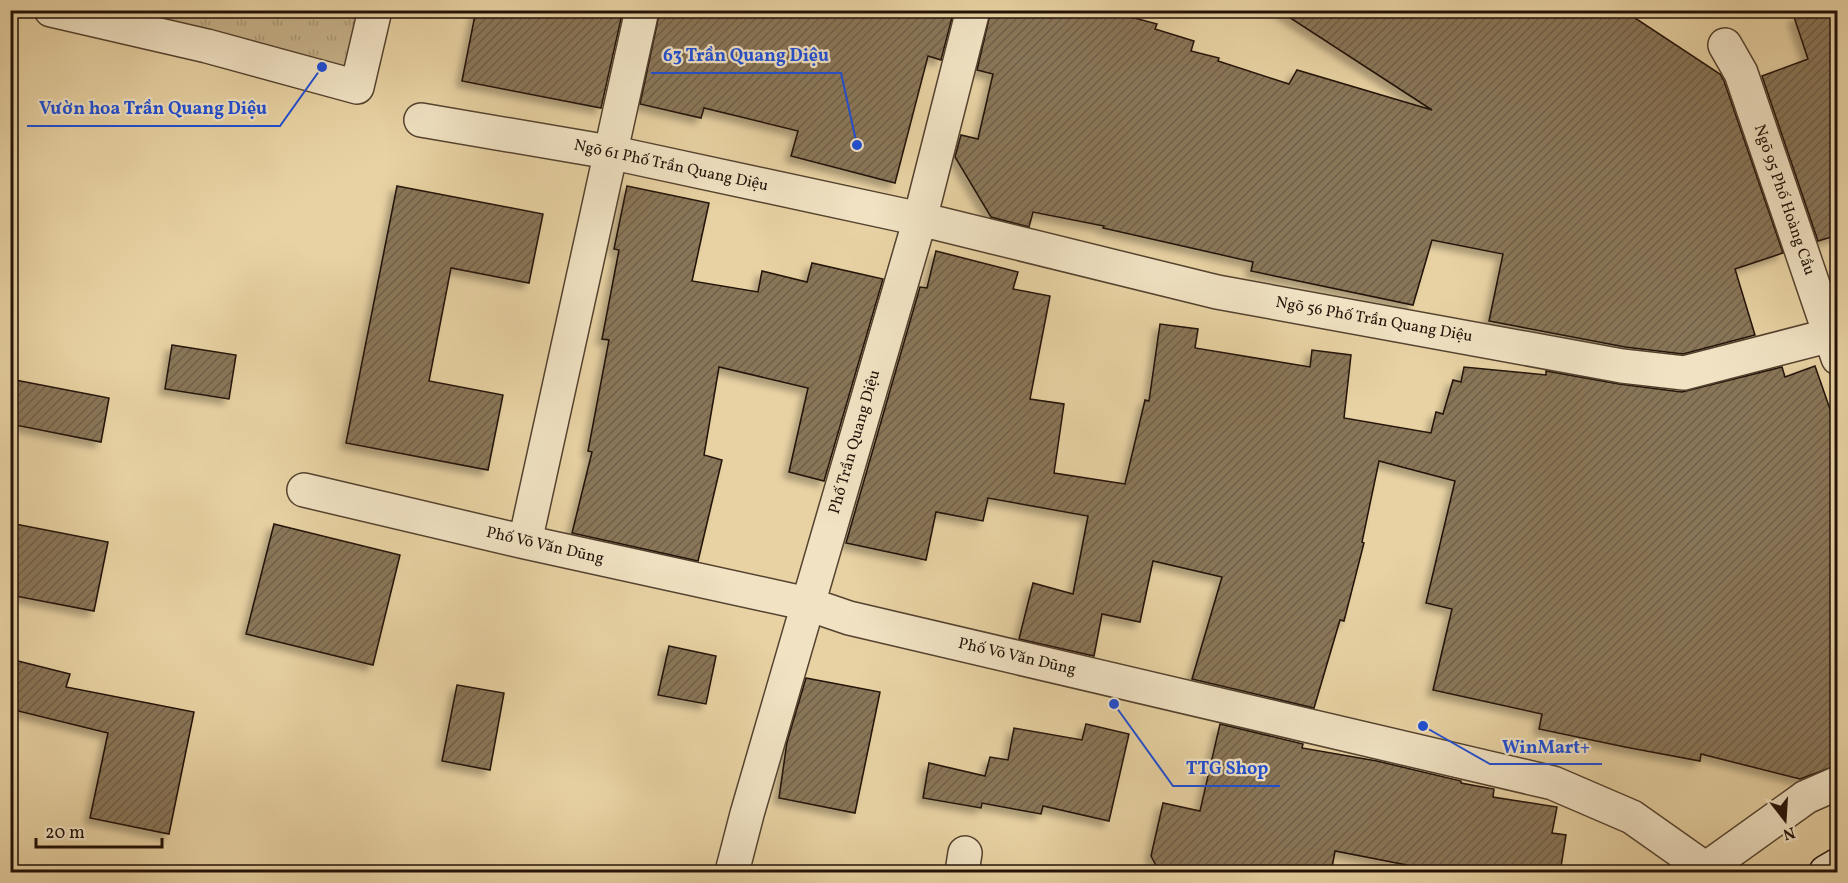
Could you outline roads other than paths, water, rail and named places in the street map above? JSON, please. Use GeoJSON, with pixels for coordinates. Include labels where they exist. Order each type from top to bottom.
{"type":"FeatureCollection","features":[{"type":"Feature","properties":{"kind":"street"},"geometry":{"type":"LineString","coordinates":[[51,10],[207,46],[357,87],[375,10]]}},
{"type":"Feature","properties":{"kind":"street"},"geometry":{"type":"LineString","coordinates":[[525,542],[642,10]]}},
{"type":"Feature","properties":{"kind":"street","name":"Phố Trần Quang Diệu"},"geometry":{"type":"LineString","coordinates":[[732,873],[747,814],[920,219],[973,10]]}},
{"type":"Feature","properties":{"kind":"street","name":"Ngõ 95 Phố Hoàng Cầu"},"geometry":{"type":"LineString","coordinates":[[1725,45],[1741,73],[1834,346]]}},
{"type":"Feature","properties":{"kind":"street","name":"Ngõ 61 Phố Trần Quang Diệu"},"geometry":{"type":"LineString","coordinates":[[421,120],[609,152],[920,219]]}},
{"type":"Feature","properties":{"kind":"street","name":"Ngõ 56 Phố Trần Quang Diệu"},"geometry":{"type":"LineString","coordinates":[[920,219],[1217,292],[1622,366],[1684,373],[1834,346]]}},
{"type":"Feature","properties":{"kind":"street","name":"Phố Võ Văn Dũng"},"geometry":{"type":"LineString","coordinates":[[304,490],[525,542],[808,604],[849,618],[1553,783],[1632,816],[1708,870]]}},
{"type":"Feature","properties":{"kind":"street"},"geometry":{"type":"LineString","coordinates":[[1708,870],[1806,797],[1838,783]]}},
{"type":"Feature","properties":{"kind":"street"},"geometry":{"type":"LineString","coordinates":[[1826,873],[1838,865]]}},
{"type":"Feature","properties":{"kind":"place","name":"Vườn hoa Trần Quang Diệu"},"geometry":{"type":"Point","coordinates":[322,67]}},
{"type":"Feature","properties":{"kind":"place","name":"63 Trần Quang Diệu"},"geometry":{"type":"Point","coordinates":[857,145]}},
{"type":"Feature","properties":{"kind":"place","name":"TTG Shop"},"geometry":{"type":"Point","coordinates":[1114,704]}},
{"type":"Feature","properties":{"kind":"place","name":"WinMart+"},"geometry":{"type":"Point","coordinates":[1423,726]}}]}
